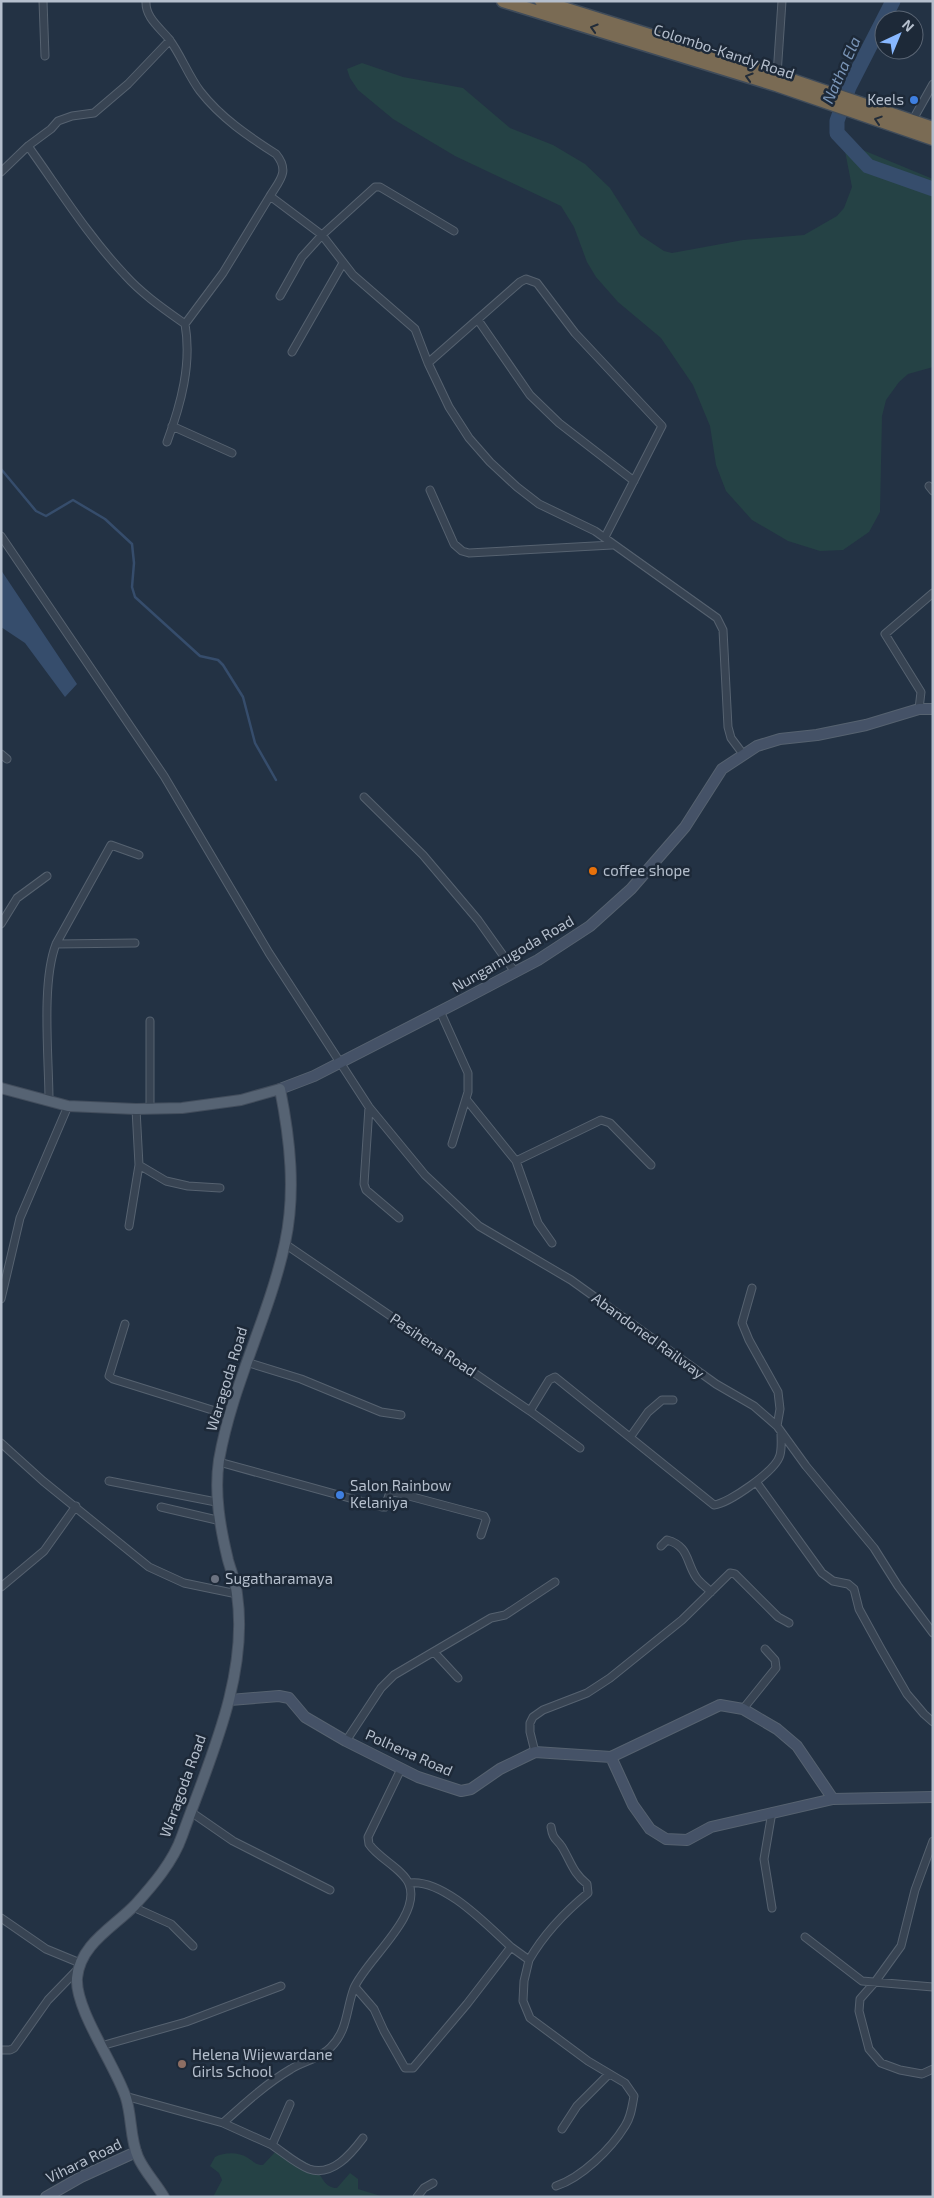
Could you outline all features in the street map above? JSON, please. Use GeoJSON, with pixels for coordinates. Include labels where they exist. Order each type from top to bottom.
{"type":"FeatureCollection","features":[{"type":"Feature","properties":{"kind":"highway","name":"Colombo-Kandy Road"},"geometry":{"type":"LineString","coordinates":[[503,1],[777,80]]}},
{"type":"Feature","properties":{"kind":"highway","name":"Colombo-Kandy Road"},"geometry":{"type":"LineString","coordinates":[[541,1],[831,98],[910,126],[933,139]]}},
{"type":"Feature","properties":{"kind":"highway","name":"Colombo-Kandy Road"},"geometry":{"type":"LineString","coordinates":[[910,126],[933,128]]}},
{"type":"Feature","properties":{"kind":"main road"},"geometry":{"type":"LineString","coordinates":[[1,1088],[68,1106],[136,1109],[182,1108],[241,1100],[280,1089]]}},
{"type":"Feature","properties":{"kind":"main road","name":"Waragoda Road"},"geometry":{"type":"LineString","coordinates":[[79,1966],[87,1951],[133,1907],[158,1879],[180,1841],[230,1700],[239,1642],[237,1594],[216,1502],[219,1462],[228,1415],[273,1286],[285,1244],[291,1179],[289,1134],[280,1089]]}},
{"type":"Feature","properties":{"kind":"main road"},"geometry":{"type":"LineString","coordinates":[[79,1966],[78,1992],[125,2096],[136,2152],[164,2197]]}},
{"type":"Feature","properties":{"kind":"street"},"geometry":{"type":"LineString","coordinates":[[43,1],[45,56]]}},
{"type":"Feature","properties":{"kind":"street"},"geometry":{"type":"LineString","coordinates":[[146,1],[145,10],[170,40],[200,91],[236,129],[276,154],[284,166],[282,174],[270,196],[223,273],[185,324],[187,336],[185,381],[167,442]]}},
{"type":"Feature","properties":{"kind":"street"},"geometry":{"type":"LineString","coordinates":[[777,80],[782,1]]}},
{"type":"Feature","properties":{"kind":"street"},"geometry":{"type":"LineString","coordinates":[[1,172],[58,121],[72,116],[94,113],[128,84],[170,40]]}},
{"type":"Feature","properties":{"kind":"street"},"geometry":{"type":"LineString","coordinates":[[910,126],[933,84]]}},
{"type":"Feature","properties":{"kind":"street"},"geometry":{"type":"LineString","coordinates":[[28,146],[108,256],[126,277],[157,305],[185,324]]}},
{"type":"Feature","properties":{"kind":"street"},"geometry":{"type":"LineString","coordinates":[[280,296],[302,257],[322,235],[370,191],[380,187],[454,231]]}},
{"type":"Feature","properties":{"kind":"street"},"geometry":{"type":"LineString","coordinates":[[270,196],[322,235],[343,263],[415,329],[422,341],[428,363],[449,407],[469,438],[490,462],[539,504],[605,538],[612,545],[717,618],[723,630],[728,727],[731,738],[743,754]]}},
{"type":"Feature","properties":{"kind":"street"},"geometry":{"type":"LineString","coordinates":[[292,352],[343,263]]}},
{"type":"Feature","properties":{"kind":"street"},"geometry":{"type":"LineString","coordinates":[[428,363],[520,282],[526,278],[537,283],[575,332],[662,426],[605,538]]}},
{"type":"Feature","properties":{"kind":"street"},"geometry":{"type":"LineString","coordinates":[[478,320],[530,395],[559,423],[634,481]]}},
{"type":"Feature","properties":{"kind":"street"},"geometry":{"type":"LineString","coordinates":[[172,426],[232,453]]}},
{"type":"Feature","properties":{"kind":"street"},"geometry":{"type":"LineString","coordinates":[[430,490],[454,544],[462,551],[469,553],[612,545]]}},
{"type":"Feature","properties":{"kind":"street","name":"Abandoned Railway"},"geometry":{"type":"LineString","coordinates":[[1,536],[164,776],[269,953],[342,1062],[369,1107],[425,1174],[479,1226],[571,1280],[716,1384],[754,1406],[779,1429],[806,1466],[874,1548],[898,1586],[933,1633]]}},
{"type":"Feature","properties":{"kind":"street"},"geometry":{"type":"LineString","coordinates":[[919,710],[921,692],[885,634],[933,593]]}},
{"type":"Feature","properties":{"kind":"street","name":"Nungamugoda Road"},"geometry":{"type":"LineString","coordinates":[[280,1089],[314,1076],[538,960],[590,926],[631,889],[685,827],[722,768],[743,754],[757,746],[780,739],[816,735],[866,725],[919,710],[933,709]]}},
{"type":"Feature","properties":{"kind":"street"},"geometry":{"type":"LineString","coordinates":[[364,796],[423,855],[478,920],[515,972]]}},
{"type":"Feature","properties":{"kind":"street"},"geometry":{"type":"LineString","coordinates":[[49,1101],[48,994],[51,956],[111,845],[139,855]]}},
{"type":"Feature","properties":{"kind":"street"},"geometry":{"type":"LineString","coordinates":[[1,924],[17,898],[47,876]]}},
{"type":"Feature","properties":{"kind":"street"},"geometry":{"type":"LineString","coordinates":[[56,944],[135,943]]}},
{"type":"Feature","properties":{"kind":"street"},"geometry":{"type":"LineString","coordinates":[[440,1011],[468,1073],[468,1092],[452,1144]]}},
{"type":"Feature","properties":{"kind":"street"},"geometry":{"type":"LineString","coordinates":[[150,1021],[150,1109]]}},
{"type":"Feature","properties":{"kind":"street"},"geometry":{"type":"LineString","coordinates":[[466,1099],[516,1161],[538,1223],[552,1243]]}},
{"type":"Feature","properties":{"kind":"street"},"geometry":{"type":"LineString","coordinates":[[1,1299],[20,1218],[68,1106]]}},
{"type":"Feature","properties":{"kind":"street"},"geometry":{"type":"LineString","coordinates":[[369,1107],[364,1184],[366,1190],[399,1218]]}},
{"type":"Feature","properties":{"kind":"street"},"geometry":{"type":"LineString","coordinates":[[129,1226],[139,1165],[136,1109]]}},
{"type":"Feature","properties":{"kind":"street"},"geometry":{"type":"LineString","coordinates":[[516,1161],[601,1120],[610,1123],[651,1165]]}},
{"type":"Feature","properties":{"kind":"street"},"geometry":{"type":"LineString","coordinates":[[139,1165],[166,1181],[188,1186],[220,1188]]}},
{"type":"Feature","properties":{"kind":"street","name":"Pasihena Road"},"geometry":{"type":"LineString","coordinates":[[285,1244],[530,1411],[580,1448]]}},
{"type":"Feature","properties":{"kind":"street"},"geometry":{"type":"LineString","coordinates":[[530,1411],[549,1380],[555,1377],[714,1505],[721,1504],[757,1483],[780,1457],[778,1392],[749,1340],[742,1323],[752,1288]]}},
{"type":"Feature","properties":{"kind":"street"},"geometry":{"type":"LineString","coordinates":[[125,1324],[109,1376],[113,1379],[228,1415]]}},
{"type":"Feature","properties":{"kind":"street"},"geometry":{"type":"LineString","coordinates":[[246,1362],[301,1379],[381,1412],[400,1416]]}},
{"type":"Feature","properties":{"kind":"street"},"geometry":{"type":"LineString","coordinates":[[630,1436],[648,1412],[662,1400],[673,1400]]}},
{"type":"Feature","properties":{"kind":"street"},"geometry":{"type":"LineString","coordinates":[[1,1443],[44,1481],[149,1567],[184,1583],[237,1594]]}},
{"type":"Feature","properties":{"kind":"street"},"geometry":{"type":"LineString","coordinates":[[219,1462],[382,1507],[385,1506],[389,1495],[394,1492],[484,1516],[486,1520],[481,1535]]}},
{"type":"Feature","properties":{"kind":"street"},"geometry":{"type":"LineString","coordinates":[[109,1481],[216,1502]]}},
{"type":"Feature","properties":{"kind":"street"},"geometry":{"type":"LineString","coordinates":[[757,1483],[822,1573],[833,1581],[848,1584],[854,1589],[859,1609],[907,1694],[933,1722]]}},
{"type":"Feature","properties":{"kind":"street"},"geometry":{"type":"LineString","coordinates":[[1,1588],[44,1551],[76,1506]]}},
{"type":"Feature","properties":{"kind":"street"},"geometry":{"type":"LineString","coordinates":[[161,1507],[221,1521]]}},
{"type":"Feature","properties":{"kind":"street"},"geometry":{"type":"LineString","coordinates":[[661,1546],[666,1540],[675,1543],[688,1556],[696,1577],[711,1592]]}},
{"type":"Feature","properties":{"kind":"street"},"geometry":{"type":"LineString","coordinates":[[536,1752],[530,1732],[530,1723],[533,1717],[543,1710],[587,1693],[610,1678],[682,1620],[732,1572],[778,1617],[789,1623]]}},
{"type":"Feature","properties":{"kind":"street"},"geometry":{"type":"LineString","coordinates":[[346,1741],[381,1688],[394,1675],[491,1618],[505,1615],[555,1582]]}},
{"type":"Feature","properties":{"kind":"street"},"geometry":{"type":"LineString","coordinates":[[743,1709],[776,1668],[775,1660],[765,1649]]}},
{"type":"Feature","properties":{"kind":"street"},"geometry":{"type":"LineString","coordinates":[[434,1652],[458,1678]]}},
{"type":"Feature","properties":{"kind":"street","name":"Polhena Road"},"geometry":{"type":"LineString","coordinates":[[230,1700],[279,1696],[289,1698],[305,1717],[346,1741],[401,1769],[461,1791],[471,1789],[500,1769],[536,1752],[611,1757],[720,1705],[743,1709],[777,1729],[796,1746],[832,1799]]}},
{"type":"Feature","properties":{"kind":"street"},"geometry":{"type":"LineString","coordinates":[[611,1757],[633,1805],[650,1829],[666,1839],[687,1840],[711,1828],[832,1799],[933,1797]]}},
{"type":"Feature","properties":{"kind":"street"},"geometry":{"type":"LineString","coordinates":[[223,2123],[292,2068],[329,2049],[337,2041],[345,2027],[355,1986],[399,1926],[412,1897],[409,1883],[369,1844],[368,1837],[401,1769]]}},
{"type":"Feature","properties":{"kind":"street"},"geometry":{"type":"LineString","coordinates":[[190,1812],[233,1841],[330,1890]]}},
{"type":"Feature","properties":{"kind":"street"},"geometry":{"type":"LineString","coordinates":[[772,1812],[764,1859],[772,1908]]}},
{"type":"Feature","properties":{"kind":"street"},"geometry":{"type":"LineString","coordinates":[[551,1827],[553,1838],[562,1847],[576,1873],[587,1884],[588,1892],[562,1916],[529,1960],[524,1981],[523,2001],[530,2018],[609,2074],[625,2083],[634,2096],[632,2112],[625,2126],[598,2159],[572,2180],[556,2186]]}},
{"type":"Feature","properties":{"kind":"street"},"geometry":{"type":"LineString","coordinates":[[933,1841],[915,1890],[901,1946],[860,1999],[859,2011],[869,2049],[881,2063],[900,2070],[922,2074],[933,2069]]}},
{"type":"Feature","properties":{"kind":"street"},"geometry":{"type":"LineString","coordinates":[[409,1883],[418,1882],[432,1886],[452,1898],[529,1960]]}},
{"type":"Feature","properties":{"kind":"street"},"geometry":{"type":"LineString","coordinates":[[133,1907],[171,1924],[193,1946]]}},
{"type":"Feature","properties":{"kind":"street"},"geometry":{"type":"LineString","coordinates":[[1,1918],[46,1950],[79,1966],[48,2000],[14,2048],[1,2050]]}},
{"type":"Feature","properties":{"kind":"street"},"geometry":{"type":"LineString","coordinates":[[805,1937],[862,1981],[933,1987]]}},
{"type":"Feature","properties":{"kind":"street"},"geometry":{"type":"LineString","coordinates":[[355,1986],[374,2009],[384,2032],[405,2068],[413,2068],[511,1947]]}},
{"type":"Feature","properties":{"kind":"street"},"geometry":{"type":"LineString","coordinates":[[101,2046],[186,2022],[281,1986]]}},
{"type":"Feature","properties":{"kind":"street"},"geometry":{"type":"LineString","coordinates":[[562,2129],[577,2106],[609,2074]]}},
{"type":"Feature","properties":{"kind":"street"},"geometry":{"type":"LineString","coordinates":[[125,2096],[223,2123],[272,2145],[309,2169],[320,2170],[334,2166],[349,2156],[363,2138]]}},
{"type":"Feature","properties":{"kind":"street"},"geometry":{"type":"LineString","coordinates":[[272,2145],[290,2104]]}},
{"type":"Feature","properties":{"kind":"street","name":"Vihara Road"},"geometry":{"type":"LineString","coordinates":[[46,2197],[81,2177],[136,2152]]}},
{"type":"Feature","properties":{"kind":"street"},"geometry":{"type":"LineString","coordinates":[[417,2197],[424,2188],[433,2183]]}},
{"type":"Feature","properties":{"kind":"green space"},"geometry":{"type":"Polygon","coordinates":[[[362,63],[403,77],[463,88],[510,128],[553,145],[585,164],[610,188],[640,235],[664,251],[672,253],[743,240],[804,235],[837,216],[844,208],[852,187],[845,151],[853,146],[933,179],[933,367],[908,374],[899,382],[886,400],[882,416],[880,512],[869,532],[843,550],[820,551],[788,541],[752,520],[726,491],[716,465],[710,426],[693,385],[661,338],[618,302],[596,277],[587,262],[574,227],[561,206],[455,156],[393,119],[358,90],[350,78],[347,69],[362,63]]]}},
{"type":"Feature","properties":{"kind":"green space"},"geometry":{"type":"Polygon","coordinates":[[[278,2149],[310,2165],[333,2188],[337,2188],[350,2173],[358,2179],[358,2189],[384,2197],[213,2197],[222,2180],[219,2173],[210,2166],[215,2157],[232,2153],[244,2156],[256,2164],[263,2165],[278,2149]]]}},
{"type":"Feature","properties":{"kind":"water"},"geometry":{"type":"Polygon","coordinates":[[[1,570],[77,684],[65,697],[25,643],[1,627],[1,570]]]}},
{"type":"Feature","properties":{"kind":"waterway","name":"Natha Ela"},"geometry":{"type":"LineString","coordinates":[[893,1],[849,87],[837,121],[837,133],[868,166],[933,189]]}},
{"type":"Feature","properties":{"kind":"waterway"},"geometry":{"type":"LineString","coordinates":[[1,469],[36,511],[46,516],[73,500],[105,519],[132,544],[134,563],[132,587],[135,597],[200,656],[218,660],[223,665],[243,697],[255,743],[276,780]]}},
{"type":"Feature","properties":{"kind":"place","name":"Keels"},"geometry":{"type":"Point","coordinates":[914,100]}},
{"type":"Feature","properties":{"kind":"place","name":"coffee shope"},"geometry":{"type":"Point","coordinates":[593,871]}},
{"type":"Feature","properties":{"kind":"place","name":"Salon Rainbow Kelaniya"},"geometry":{"type":"Point","coordinates":[340,1495]}},
{"type":"Feature","properties":{"kind":"place","name":"Sugatharamaya"},"geometry":{"type":"Point","coordinates":[215,1579]}},
{"type":"Feature","properties":{"kind":"place","name":"Helena Wijewardane Girls School"},"geometry":{"type":"Point","coordinates":[182,2064]}}]}
